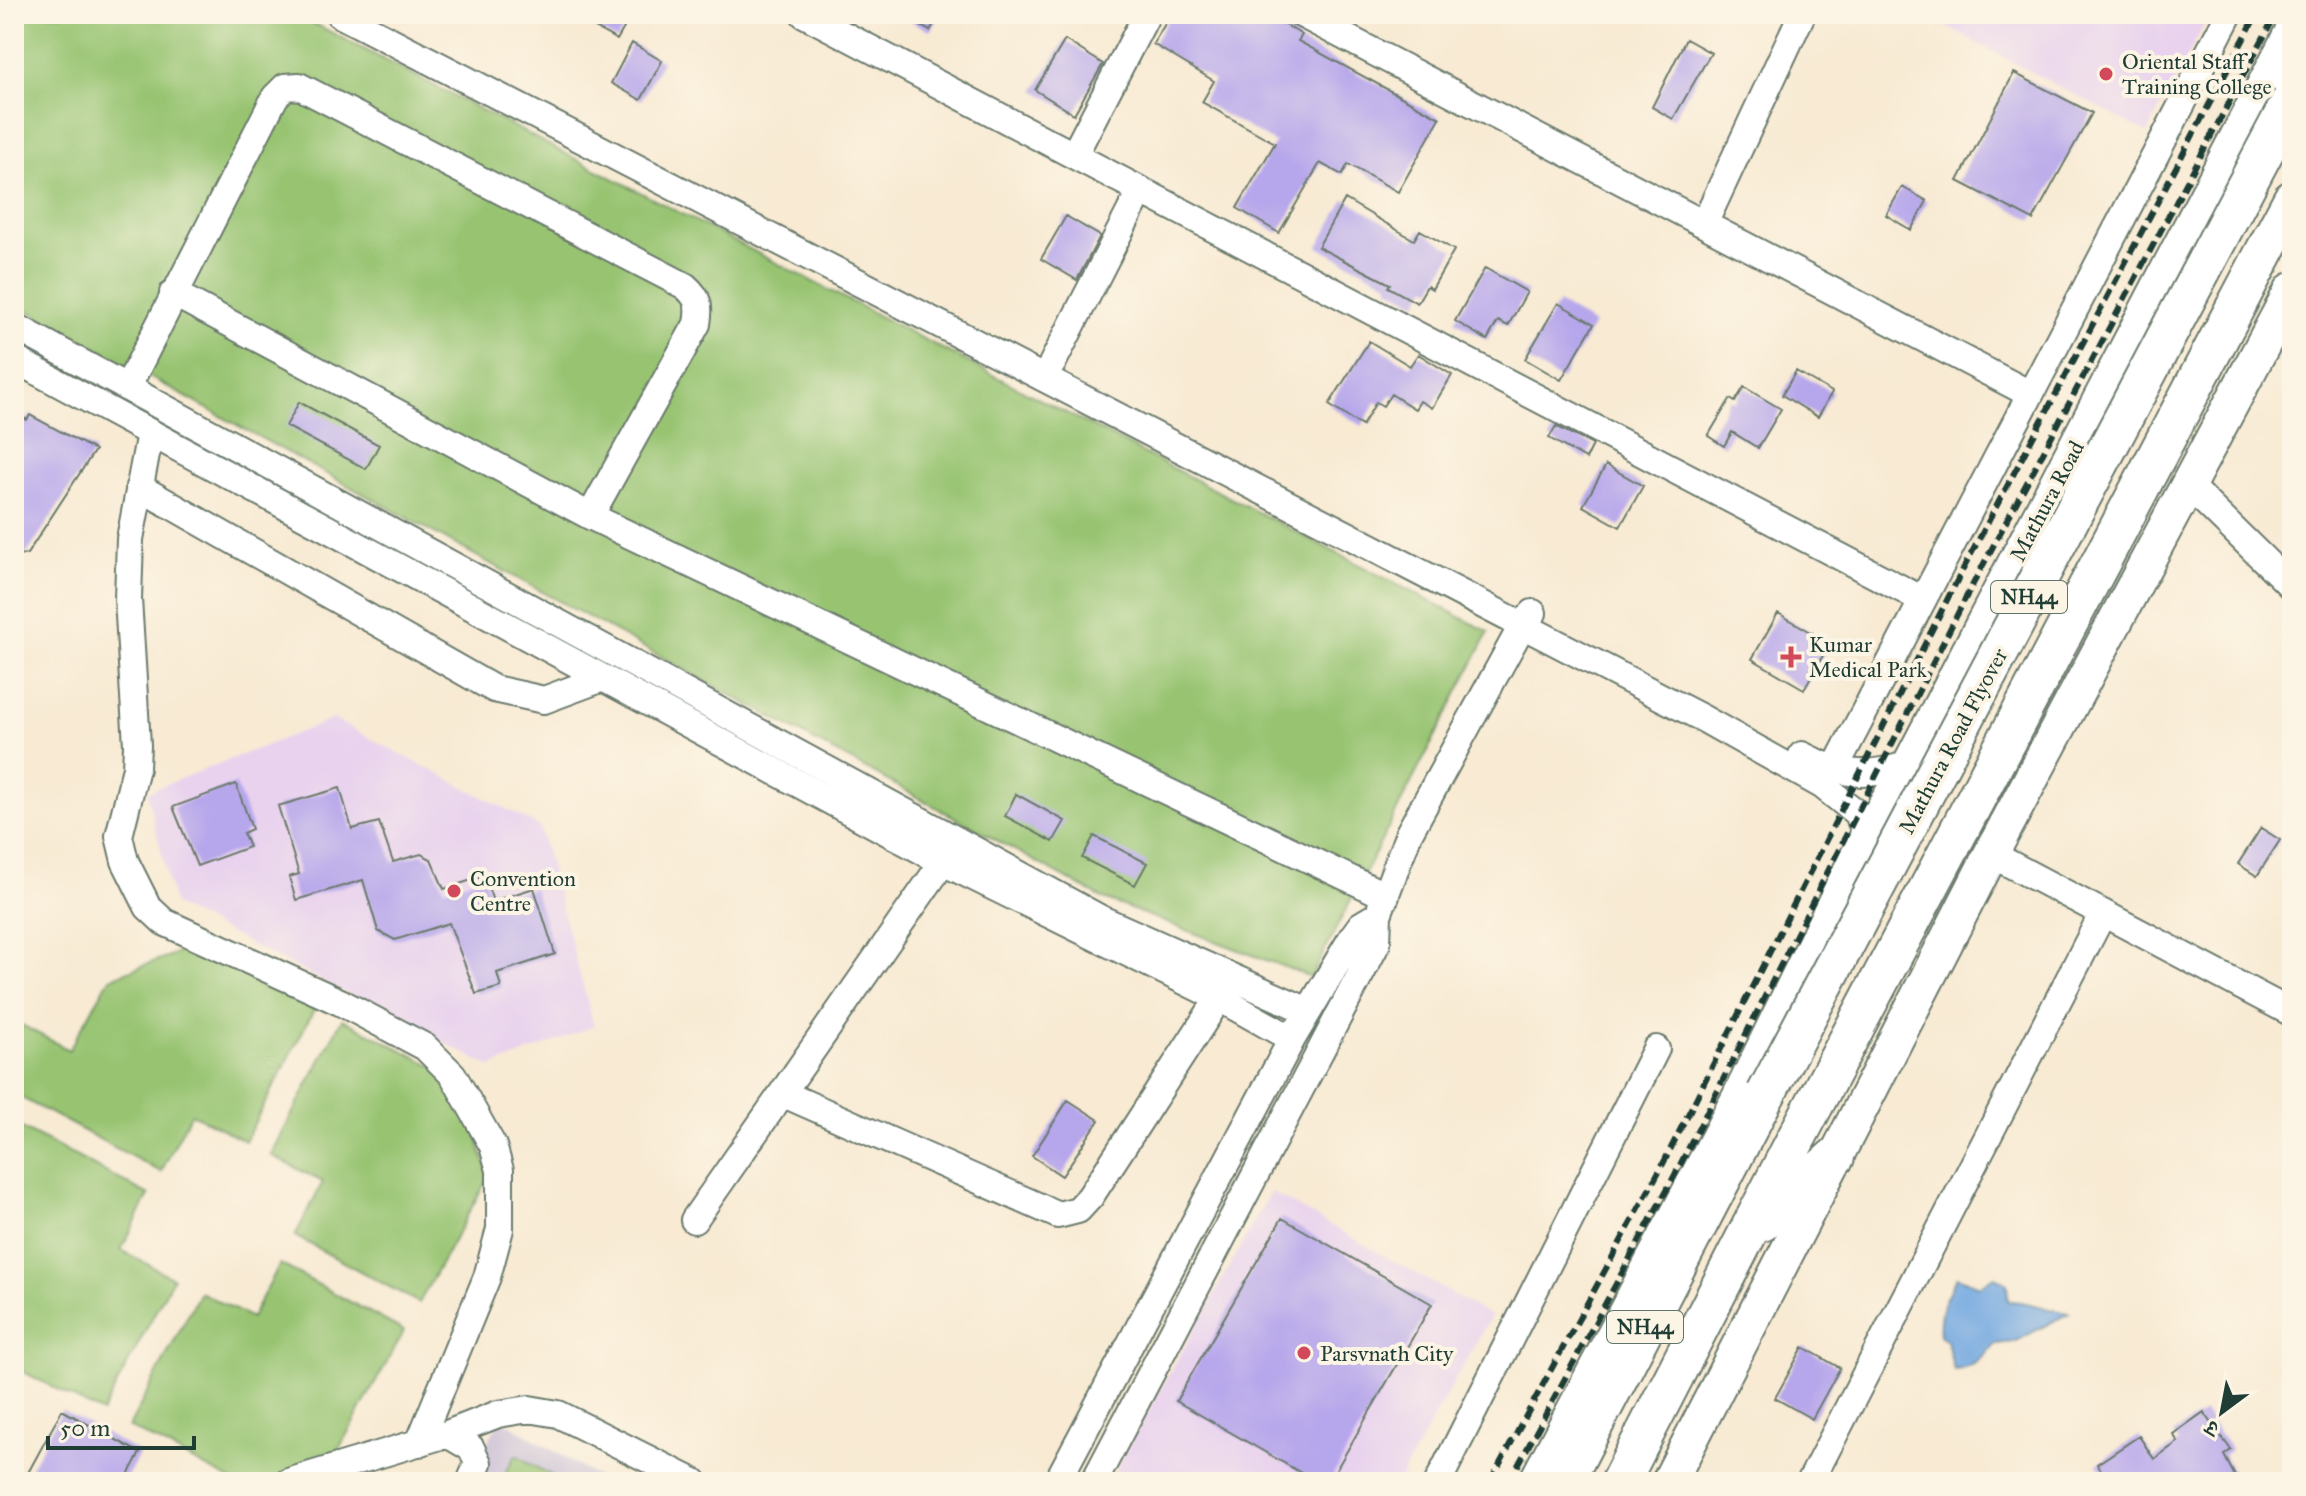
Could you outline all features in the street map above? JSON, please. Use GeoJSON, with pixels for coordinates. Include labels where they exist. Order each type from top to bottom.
{"type":"FeatureCollection","features":[{"type":"Feature","properties":{"kind":"highway","name":"Mathura Road Flyover"},"geometry":{"type":"LineString","coordinates":[[1564,1482],[1725,1171],[1753,1096],[2292,99]]}},
{"type":"Feature","properties":{"kind":"highway","name":"NH44"},"geometry":{"type":"LineString","coordinates":[[1620,1482],[1796,1139],[2292,200]]}},
{"type":"Feature","properties":{"kind":"highway"},"geometry":{"type":"LineString","coordinates":[[1745,1237],[1835,1157]]}},
{"type":"Feature","properties":{"kind":"main road","name":"Mathura Road"},"geometry":{"type":"LineString","coordinates":[[1536,1482],[1753,1096],[1867,837],[1910,764],[2289,43]]}},
{"type":"Feature","properties":{"kind":"main road"},"geometry":{"type":"LineString","coordinates":[[2232,147],[2263,128],[2292,128]]}},
{"type":"Feature","properties":{"kind":"main road"},"geometry":{"type":"LineString","coordinates":[[1669,1482],[1991,854],[2186,483],[2292,290]]}},
{"type":"Feature","properties":{"kind":"street"},"geometry":{"type":"LineString","coordinates":[[339,14],[1833,772],[1884,772],[1910,764]]}},
{"type":"Feature","properties":{"kind":"street"},"geometry":{"type":"LineString","coordinates":[[371,14],[1052,364],[1528,619],[1823,786],[1858,814],[1867,837]]}},
{"type":"Feature","properties":{"kind":"street"},"geometry":{"type":"LineString","coordinates":[[804,14],[1923,600]]}},
{"type":"Feature","properties":{"kind":"street"},"geometry":{"type":"LineString","coordinates":[[1074,155],[1147,14]]}},
{"type":"Feature","properties":{"kind":"street"},"geometry":{"type":"LineString","coordinates":[[1301,14],[1331,21],[1704,224],[2030,394]]}},
{"type":"Feature","properties":{"kind":"street"},"geometry":{"type":"LineString","coordinates":[[1704,224],[1802,14]]}},
{"type":"Feature","properties":{"kind":"street"},"geometry":{"type":"LineString","coordinates":[[1833,772],[2229,14]]}},
{"type":"Feature","properties":{"kind":"street"},"geometry":{"type":"LineString","coordinates":[[127,388],[275,97],[285,87],[299,86],[685,286],[696,295],[700,308],[697,324],[590,516]]}},
{"type":"Feature","properties":{"kind":"street"},"geometry":{"type":"LineString","coordinates":[[1052,364],[1141,190]]}},
{"type":"Feature","properties":{"kind":"street"},"geometry":{"type":"LineString","coordinates":[[173,293],[590,516],[1382,905]]}},
{"type":"Feature","properties":{"kind":"street"},"geometry":{"type":"LineString","coordinates":[[14,326],[1101,919],[1308,1011]]}},
{"type":"Feature","properties":{"kind":"street"},"geometry":{"type":"LineString","coordinates":[[14,359],[943,862],[1219,998],[1292,1039]]}},
{"type":"Feature","properties":{"kind":"street"},"geometry":{"type":"LineString","coordinates":[[150,433],[130,539],[128,599],[136,696],[136,768],[119,836],[125,861],[148,907],[164,922],[340,1002],[425,1047],[453,1075],[467,1095],[497,1158],[502,1195],[497,1241],[487,1277],[419,1443]]}},
{"type":"Feature","properties":{"kind":"street"},"geometry":{"type":"LineString","coordinates":[[2186,483],[2292,587]]}},
{"type":"Feature","properties":{"kind":"street"},"geometry":{"type":"LineString","coordinates":[[139,487],[494,689],[544,700],[603,678]]}},
{"type":"Feature","properties":{"kind":"street"},"geometry":{"type":"LineString","coordinates":[[1094,1482],[1377,943],[1382,905],[1423,804],[1528,619]]}},
{"type":"Feature","properties":{"kind":"street"},"geometry":{"type":"LineString","coordinates":[[1991,854],[2292,1013]]}},
{"type":"Feature","properties":{"kind":"street"},"geometry":{"type":"LineString","coordinates":[[694,1220],[943,862]]}},
{"type":"Feature","properties":{"kind":"street"},"geometry":{"type":"LineString","coordinates":[[1057,1482],[1292,1039],[1353,936],[1382,905]]}},
{"type":"Feature","properties":{"kind":"street"},"geometry":{"type":"LineString","coordinates":[[1810,1482],[2103,913]]}},
{"type":"Feature","properties":{"kind":"street"},"geometry":{"type":"LineString","coordinates":[[784,1094],[1058,1215],[1078,1210],[1090,1197],[1219,998]]}},
{"type":"Feature","properties":{"kind":"street"},"geometry":{"type":"LineString","coordinates":[[1438,1482],[1656,1049]]}},
{"type":"Feature","properties":{"kind":"street"},"geometry":{"type":"LineString","coordinates":[[288,1482],[447,1434],[498,1414],[529,1409],[558,1414],[694,1482]]}},
{"type":"Feature","properties":{"kind":"street"},"geometry":{"type":"LineString","coordinates":[[447,1434],[476,1454],[478,1463],[470,1482]]}},
{"type":"Feature","properties":{"kind":"shaded area","name":"Oriental Staff Training College"},"geometry":{"type":"Polygon","coordinates":[[[1922,14],[2210,14],[2147,133],[1922,14]]]}},
{"type":"Feature","properties":{"kind":"shaded area"},"geometry":{"type":"Polygon","coordinates":[[[333,719],[539,826],[594,1026],[491,1067],[174,905],[147,792],[333,719]]]}},
{"type":"Feature","properties":{"kind":"shaded area"},"geometry":{"type":"Polygon","coordinates":[[[1271,1192],[1491,1316],[1398,1482],[1109,1482],[1271,1192]]]}},
{"type":"Feature","properties":{"kind":"shaded area"},"geometry":{"type":"Polygon","coordinates":[[[501,1419],[605,1482],[463,1482],[501,1419]]]}},
{"type":"Feature","properties":{"kind":"green space"},"geometry":{"type":"Polygon","coordinates":[[[14,14],[296,14],[1489,632],[1311,977],[1104,899],[14,303],[14,14]]]}},
{"type":"Feature","properties":{"kind":"green space"},"geometry":{"type":"Polygon","coordinates":[[[198,945],[316,1006],[245,1141],[191,1113],[161,1172],[14,1094],[14,1021],[69,1050],[110,978],[198,945]]]}},
{"type":"Feature","properties":{"kind":"green space"},"geometry":{"type":"Polygon","coordinates":[[[342,1019],[460,1080],[489,1176],[419,1303],[295,1236],[323,1182],[271,1155],[342,1019]]]}},
{"type":"Feature","properties":{"kind":"green space"},"geometry":{"type":"Polygon","coordinates":[[[14,1124],[149,1195],[121,1250],[173,1278],[102,1413],[14,1367],[14,1124]]]}},
{"type":"Feature","properties":{"kind":"green space"},"geometry":{"type":"Polygon","coordinates":[[[280,1264],[404,1331],[335,1456],[265,1482],[234,1482],[129,1427],[200,1292],[251,1318],[280,1264]]]}},
{"type":"Feature","properties":{"kind":"green space"},"geometry":{"type":"Polygon","coordinates":[[[516,1455],[562,1482],[500,1482],[516,1455]]]}},
{"type":"Feature","properties":{"kind":"water"},"geometry":{"type":"Polygon","coordinates":[[[1957,1277],[1980,1286],[1994,1277],[2007,1283],[2008,1301],[2069,1313],[2014,1342],[1994,1344],[1977,1362],[1954,1370],[1947,1342],[1940,1335],[1940,1319],[1943,1305],[1957,1277]]]}},
{"type":"Feature","properties":{"kind":"building"},"geometry":{"type":"Polygon","coordinates":[[[570,14],[632,14],[617,40],[570,14]]]}},
{"type":"Feature","properties":{"kind":"building"},"geometry":{"type":"Polygon","coordinates":[[[898,14],[940,14],[930,31],[898,14]]]}},
{"type":"Feature","properties":{"kind":"building"},"geometry":{"type":"Polygon","coordinates":[[[1171,14],[1267,14],[1302,35],[1298,41],[1440,118],[1398,192],[1348,164],[1342,175],[1320,163],[1279,233],[1237,208],[1275,143],[1202,102],[1214,81],[1153,44],[1171,14]]]}},
{"type":"Feature","properties":{"kind":"building"},"geometry":{"type":"Polygon","coordinates":[[[1686,39],[1711,53],[1673,119],[1652,107],[1686,39]]]}},
{"type":"Feature","properties":{"kind":"building"},"geometry":{"type":"Polygon","coordinates":[[[1065,40],[1103,64],[1074,114],[1035,90],[1065,40]]]}},
{"type":"Feature","properties":{"kind":"building"},"geometry":{"type":"Polygon","coordinates":[[[632,43],[662,61],[641,100],[611,83],[632,43]]]}},
{"type":"Feature","properties":{"kind":"building"},"geometry":{"type":"Polygon","coordinates":[[[2014,73],[2092,113],[2033,220],[1958,181],[2014,73]]]}},
{"type":"Feature","properties":{"kind":"building"},"geometry":{"type":"Polygon","coordinates":[[[1902,187],[1927,201],[1911,230],[1886,215],[1902,187]]]}},
{"type":"Feature","properties":{"kind":"building"},"geometry":{"type":"Polygon","coordinates":[[[1345,199],[1414,240],[1420,230],[1454,250],[1432,289],[1427,286],[1417,303],[1388,287],[1390,284],[1318,247],[1345,199]]]}},
{"type":"Feature","properties":{"kind":"building"},"geometry":{"type":"Polygon","coordinates":[[[1066,216],[1100,236],[1077,280],[1041,259],[1066,216]]]}},
{"type":"Feature","properties":{"kind":"building"},"geometry":{"type":"Polygon","coordinates":[[[1485,268],[1527,292],[1508,326],[1498,321],[1487,340],[1455,321],[1485,268]]]}},
{"type":"Feature","properties":{"kind":"building"},"geometry":{"type":"Polygon","coordinates":[[[1558,303],[1594,324],[1561,380],[1525,359],[1558,303]]]}},
{"type":"Feature","properties":{"kind":"building"},"geometry":{"type":"Polygon","coordinates":[[[1369,341],[1410,366],[1418,354],[1452,375],[1432,408],[1420,401],[1415,409],[1391,394],[1383,406],[1376,402],[1362,426],[1329,405],[1369,341]]]}},
{"type":"Feature","properties":{"kind":"building"},"geometry":{"type":"Polygon","coordinates":[[[1796,371],[1832,392],[1818,417],[1782,395],[1796,371]]]}},
{"type":"Feature","properties":{"kind":"building"},"geometry":{"type":"Polygon","coordinates":[[[1744,387],[1781,409],[1758,448],[1732,432],[1724,446],[1708,436],[1730,399],[1735,402],[1744,387]]]}},
{"type":"Feature","properties":{"kind":"building"},"geometry":{"type":"Polygon","coordinates":[[[299,402],[379,445],[366,469],[286,426],[299,402]]]}},
{"type":"Feature","properties":{"kind":"building"},"geometry":{"type":"Polygon","coordinates":[[[14,413],[27,420],[30,415],[95,450],[27,554],[14,557],[14,413]]]}},
{"type":"Feature","properties":{"kind":"building"},"geometry":{"type":"Polygon","coordinates":[[[1556,426],[1593,445],[1586,459],[1549,438],[1556,426]]]}},
{"type":"Feature","properties":{"kind":"building"},"geometry":{"type":"Polygon","coordinates":[[[1606,465],[1643,486],[1620,527],[1583,506],[1606,465]]]}},
{"type":"Feature","properties":{"kind":"building"},"geometry":{"type":"Polygon","coordinates":[[[1778,613],[1830,643],[1804,689],[1752,659],[1778,613]]]}},
{"type":"Feature","properties":{"kind":"building"},"geometry":{"type":"Polygon","coordinates":[[[236,784],[252,829],[243,833],[249,847],[197,866],[173,807],[236,784]]]}},
{"type":"Feature","properties":{"kind":"building","name":"Convention Centre"},"geometry":{"type":"Polygon","coordinates":[[[340,788],[352,829],[379,822],[393,862],[421,854],[431,859],[444,889],[484,876],[493,901],[534,888],[555,954],[497,973],[501,987],[476,994],[449,923],[395,940],[378,931],[363,880],[296,900],[289,877],[299,874],[278,806],[340,788]]]}},
{"type":"Feature","properties":{"kind":"building"},"geometry":{"type":"Polygon","coordinates":[[[1016,794],[1065,821],[1053,842],[1005,816],[1016,794]]]}},
{"type":"Feature","properties":{"kind":"building"},"geometry":{"type":"Polygon","coordinates":[[[2261,828],[2280,840],[2257,876],[2238,864],[2261,828]]]}},
{"type":"Feature","properties":{"kind":"building"},"geometry":{"type":"Polygon","coordinates":[[[1094,836],[1147,863],[1135,885],[1082,858],[1094,836]]]}},
{"type":"Feature","properties":{"kind":"building"},"geometry":{"type":"Polygon","coordinates":[[[1068,1100],[1099,1120],[1062,1176],[1032,1156],[1068,1100]]]}},
{"type":"Feature","properties":{"kind":"building","name":"Parsvnath City"},"geometry":{"type":"Polygon","coordinates":[[[1282,1218],[1432,1304],[1329,1482],[1317,1482],[1176,1401],[1282,1218]]]}},
{"type":"Feature","properties":{"kind":"building"},"geometry":{"type":"Polygon","coordinates":[[[1803,1347],[1840,1368],[1812,1419],[1775,1398],[1803,1347]]]}},
{"type":"Feature","properties":{"kind":"building"},"geometry":{"type":"Polygon","coordinates":[[[62,1410],[140,1453],[124,1482],[23,1482],[62,1410]]]}},
{"type":"Feature","properties":{"kind":"building"},"geometry":{"type":"Polygon","coordinates":[[[2204,1412],[2231,1450],[2224,1455],[2238,1482],[2109,1482],[2097,1464],[2139,1436],[2154,1459],[2178,1442],[2173,1434],[2204,1412]]]}},
{"type":"Feature","properties":{"kind":"railway"},"geometry":{"type":"LineString","coordinates":[[1490,1482],[1664,1162],[1950,594],[2257,14]]}},
{"type":"Feature","properties":{"kind":"railway"},"geometry":{"type":"LineString","coordinates":[[1509,1482],[1678,1169],[1964,601],[2276,14]]}},
{"type":"Feature","properties":{"kind":"place","name":"Oriental Staff Training College"},"geometry":{"type":"Point","coordinates":[2106,74]}},
{"type":"Feature","properties":{"kind":"place","name":"Kumar Medical Park"},"geometry":{"type":"Point","coordinates":[1791,657]}},
{"type":"Feature","properties":{"kind":"place","name":"Convention Centre"},"geometry":{"type":"Point","coordinates":[454,891]}},
{"type":"Feature","properties":{"kind":"place","name":"Parsvnath City"},"geometry":{"type":"Point","coordinates":[1304,1353]}}]}
